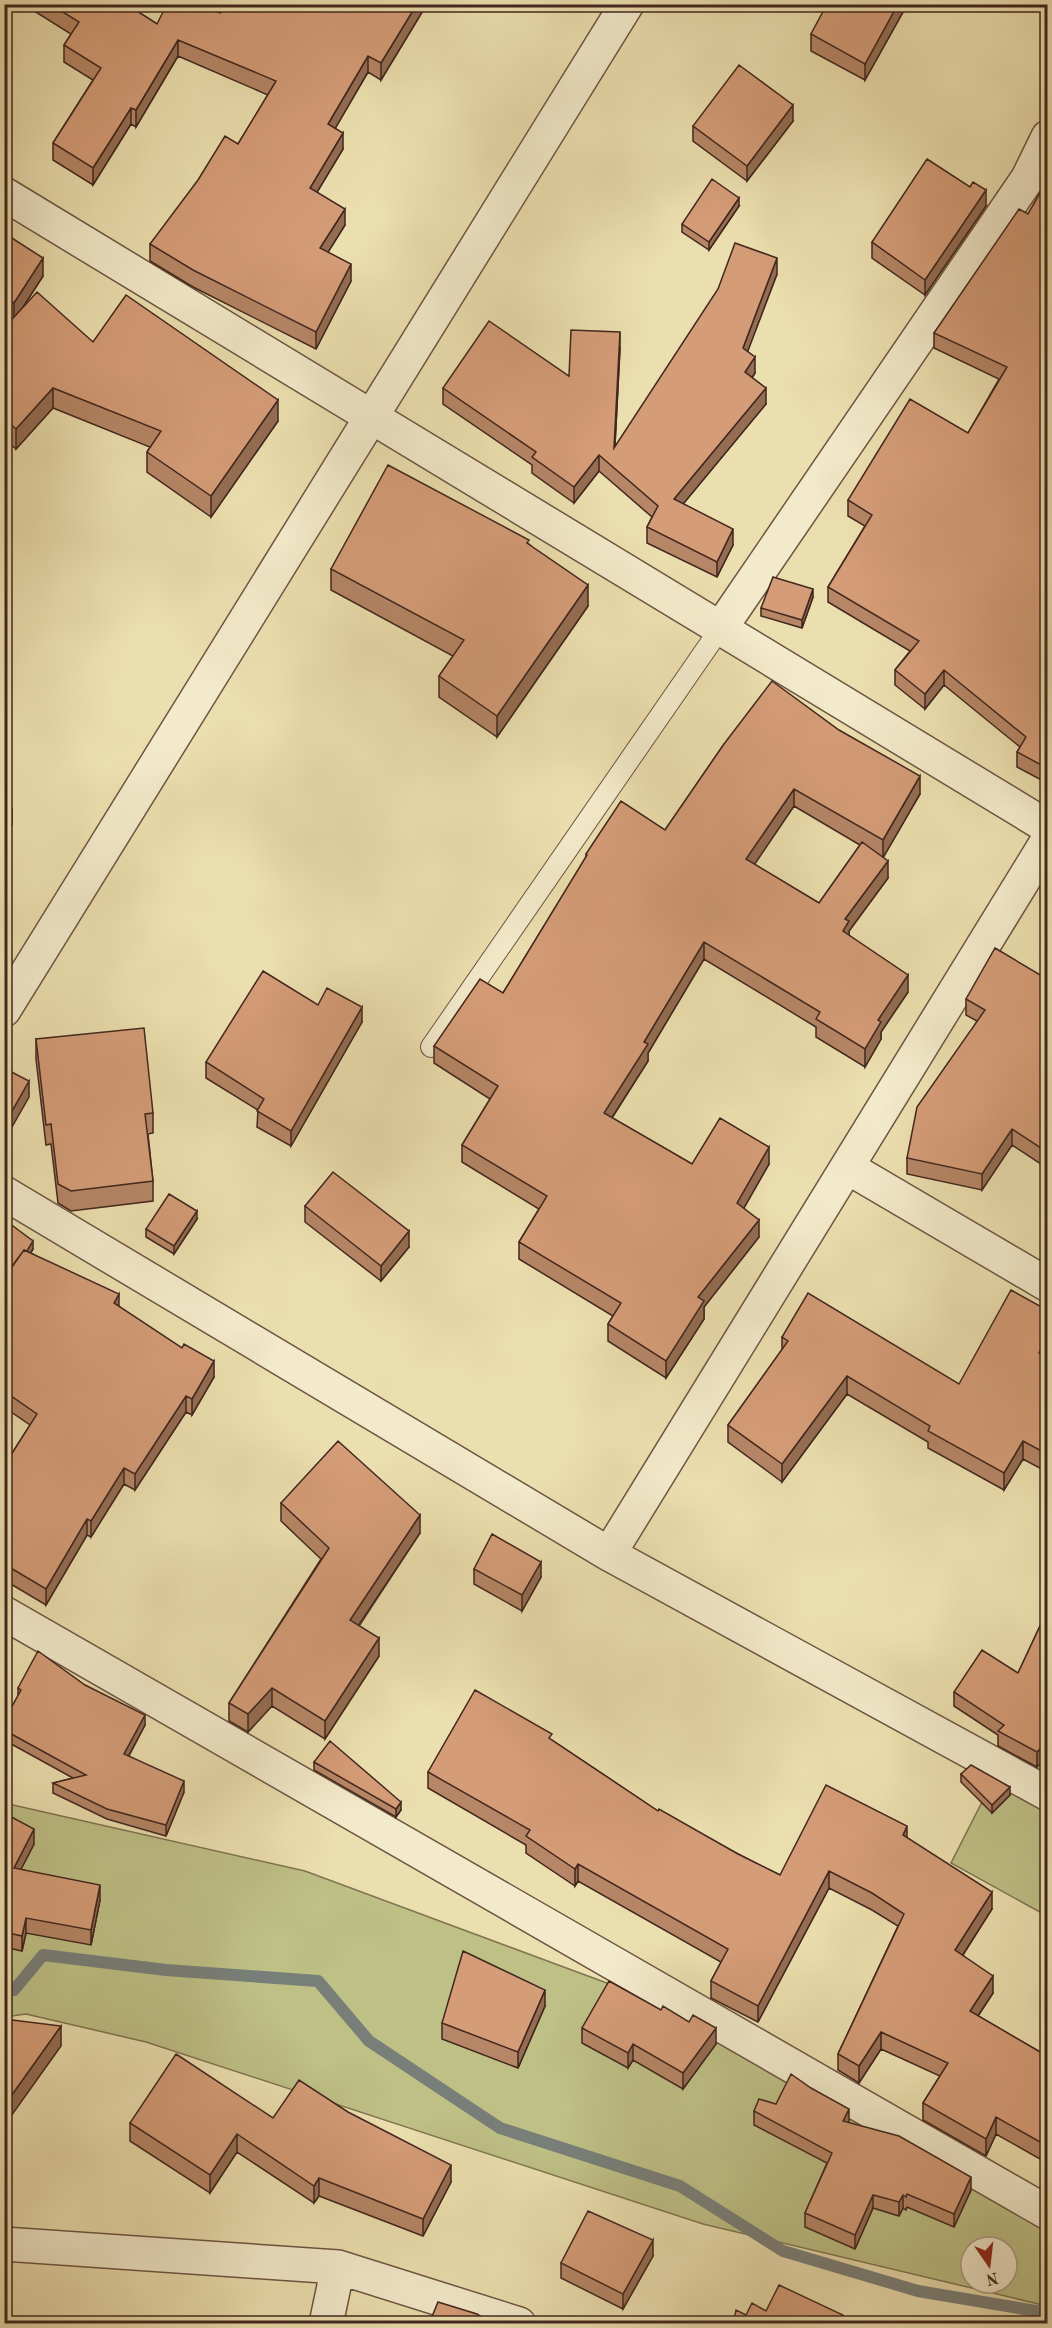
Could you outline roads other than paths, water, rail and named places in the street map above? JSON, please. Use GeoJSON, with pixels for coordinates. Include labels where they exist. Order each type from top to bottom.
{"type":"FeatureCollection","features":[{"type":"Feature","properties":{"kind":"street"},"geometry":{"type":"LineString","coordinates":[[4,1010],[627,4]]}},
{"type":"Feature","properties":{"kind":"street"},"geometry":{"type":"LineString","coordinates":[[720,628],[1028,178],[1047,137]]}},
{"type":"Feature","properties":{"kind":"street"},"geometry":{"type":"LineString","coordinates":[[4,194],[1047,827]]}},
{"type":"Feature","properties":{"kind":"street"},"geometry":{"type":"LineString","coordinates":[[609,1554],[1047,840]]}},
{"type":"Feature","properties":{"kind":"street"},"geometry":{"type":"LineString","coordinates":[[847,1167],[1047,1285]]}},
{"type":"Feature","properties":{"kind":"street"},"geometry":{"type":"LineString","coordinates":[[4,1193],[609,1554],[1047,1794]]}},
{"type":"Feature","properties":{"kind":"street"},"geometry":{"type":"LineString","coordinates":[[4,1613],[1047,2213]]}},
{"type":"Feature","properties":{"kind":"street"},"geometry":{"type":"LineString","coordinates":[[4,2244],[338,2268],[519,2324]]}},
{"type":"Feature","properties":{"kind":"street"},"geometry":{"type":"LineString","coordinates":[[326,2324],[338,2268]]}},
{"type":"Feature","properties":{"kind":"lane"},"geometry":{"type":"LineString","coordinates":[[431,1047],[720,628]]}},
{"type":"Feature","properties":{"kind":"waterway"},"geometry":{"type":"LineString","coordinates":[[4,1990],[14,1990],[43,1955],[166,1970],[318,1981],[369,2041],[500,2128],[680,2186],[783,2251],[918,2291],[1048,2313]]}}]}
